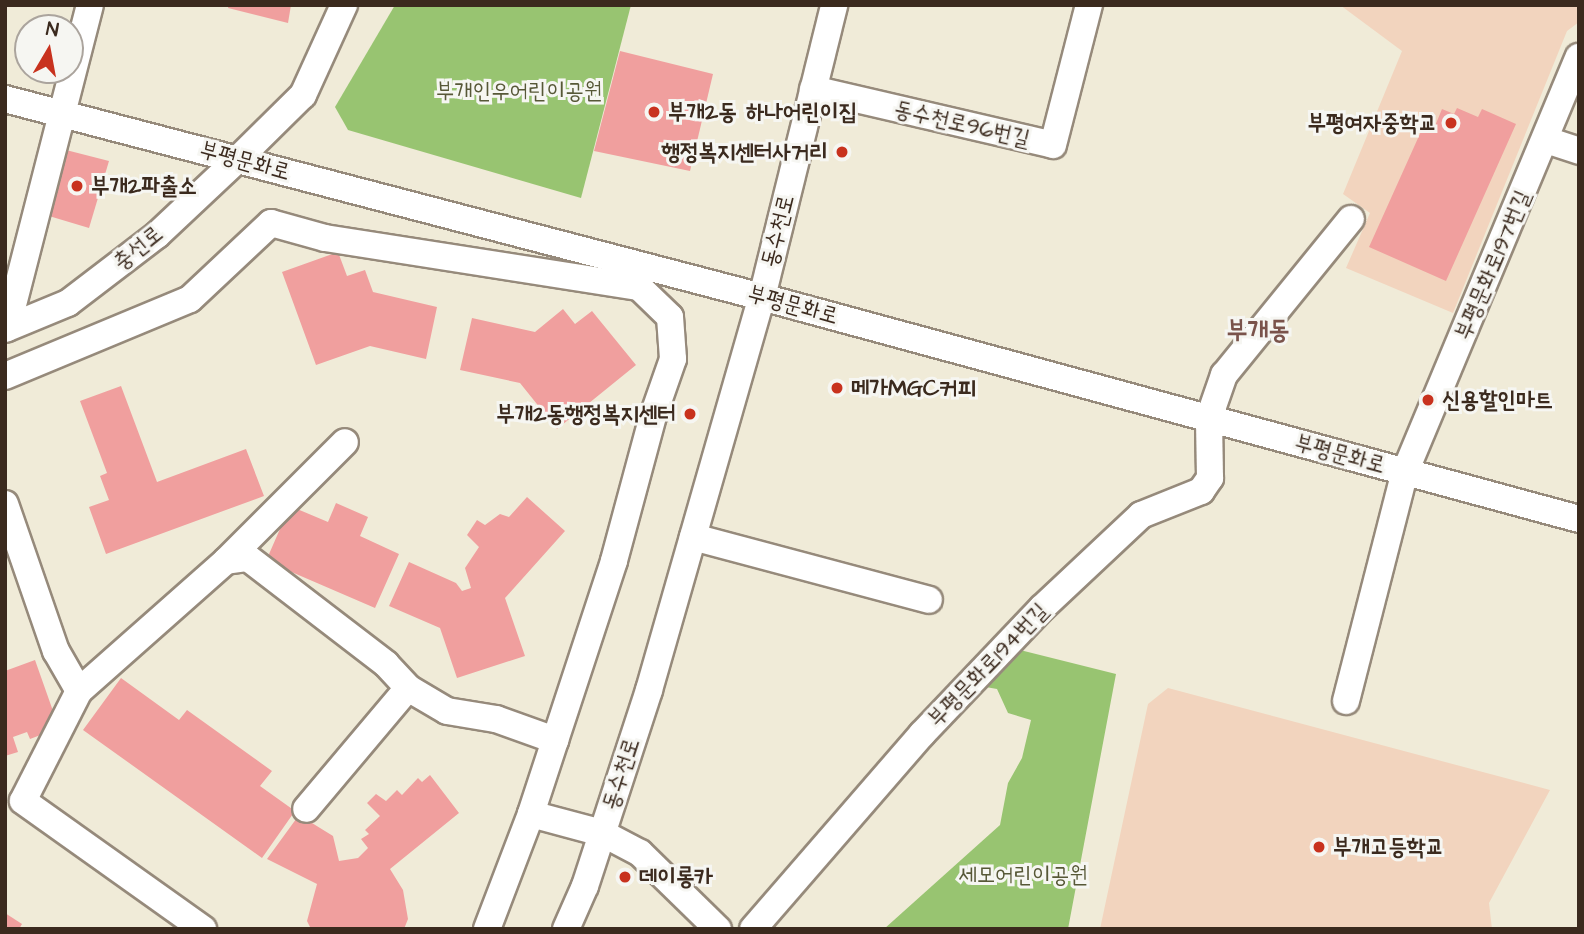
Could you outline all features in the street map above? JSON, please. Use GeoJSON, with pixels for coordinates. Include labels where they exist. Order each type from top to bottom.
{"type":"FeatureCollection","features":[{"type":"Feature","properties":{"kind":"street"},"geometry":{"type":"LineString","coordinates":[[6,328],[90,5]]}},
{"type":"Feature","properties":{"kind":"street","name":"충선로"},"geometry":{"type":"LineString","coordinates":[[6,328],[68,303],[157,235],[238,159],[303,95],[344,5]]}},
{"type":"Feature","properties":{"kind":"street","name":"동수천로"},"geometry":{"type":"LineString","coordinates":[[566,929],[585,886],[649,690],[762,297],[834,5]]}},
{"type":"Feature","properties":{"kind":"street","name":"동수천로96번길"},"geometry":{"type":"LineString","coordinates":[[813,89],[1053,145],[1089,5]]}},
{"type":"Feature","properties":{"kind":"street","name":"부평문화로197번길"},"geometry":{"type":"LineString","coordinates":[[1346,701],[1405,472],[1579,57]]}},
{"type":"Feature","properties":{"kind":"street","name":"부평문화로"},"geometry":{"type":"LineString","coordinates":[[5,99],[762,297],[1579,519]]}},
{"type":"Feature","properties":{"kind":"street"},"geometry":{"type":"LineString","coordinates":[[1546,140],[1579,150]]}},
{"type":"Feature","properties":{"kind":"street"},"geometry":{"type":"LineString","coordinates":[[1209,418],[1224,375],[1351,219]]}},
{"type":"Feature","properties":{"kind":"street"},"geometry":{"type":"LineString","coordinates":[[5,376],[190,299],[271,223],[325,238],[639,287],[670,317],[673,359],[653,416],[614,561],[531,814],[486,929]]}},
{"type":"Feature","properties":{"kind":"street","name":"부평문화로194번길"},"geometry":{"type":"LineString","coordinates":[[752,929],[922,734],[1042,608],[1141,515],[1201,491],[1210,478],[1209,418]]}},
{"type":"Feature","properties":{"kind":"street"},"geometry":{"type":"LineString","coordinates":[[203,929],[14,805],[79,691],[226,561],[345,442]]}},
{"type":"Feature","properties":{"kind":"street"},"geometry":{"type":"LineString","coordinates":[[5,504],[56,651],[79,691]]}},
{"type":"Feature","properties":{"kind":"street"},"geometry":{"type":"LineString","coordinates":[[693,537],[929,600]]}},
{"type":"Feature","properties":{"kind":"street"},"geometry":{"type":"LineString","coordinates":[[226,561],[248,558],[386,664],[408,688],[447,711],[496,719],[555,740]]}},
{"type":"Feature","properties":{"kind":"street"},"geometry":{"type":"LineString","coordinates":[[306,809],[408,688]]}},
{"type":"Feature","properties":{"kind":"street"},"geometry":{"type":"LineString","coordinates":[[531,814],[602,833],[640,853],[718,929]]}},
{"type":"Feature","properties":{"kind":"shaded area","name":"부평여자중학교"},"geometry":{"type":"Polygon","coordinates":[[[1340,5],[1579,5],[1579,22],[1567,31],[1453,313],[1346,268],[1370,213],[1343,194],[1402,51],[1340,5]]]}},
{"type":"Feature","properties":{"kind":"shaded area","name":"부개고등학교"},"geometry":{"type":"Polygon","coordinates":[[[1168,688],[1550,790],[1489,903],[1492,929],[1100,929],[1148,704],[1168,688]]]}},
{"type":"Feature","properties":{"kind":"green space","name":"부개인우어린이공원"},"geometry":{"type":"Polygon","coordinates":[[[395,5],[631,5],[581,198],[348,130],[335,107],[395,5]]]}},
{"type":"Feature","properties":{"kind":"green space","name":"세모어린이공원"},"geometry":{"type":"Polygon","coordinates":[[[1016,649],[1116,674],[1068,929],[884,929],[1000,825],[1008,783],[1022,758],[1031,720],[1008,713],[997,689],[980,686],[1016,649]]]}},
{"type":"Feature","properties":{"kind":"building"},"geometry":{"type":"Polygon","coordinates":[[[229,5],[291,5],[288,23],[228,8],[229,5]]]}},
{"type":"Feature","properties":{"kind":"building","name":"부개2동 하나어린이집"},"geometry":{"type":"Polygon","coordinates":[[[620,51],[713,74],[690,171],[594,151],[620,51]]]}},
{"type":"Feature","properties":{"kind":"building"},"geometry":{"type":"Polygon","coordinates":[[[1457,108],[1478,117],[1482,109],[1516,124],[1446,281],[1369,247],[1423,127],[1433,131],[1442,109],[1454,114],[1457,108]]]}},
{"type":"Feature","properties":{"kind":"building"},"geometry":{"type":"Polygon","coordinates":[[[66,150],[109,161],[89,228],[49,216],[66,150]]]}},
{"type":"Feature","properties":{"kind":"building"},"geometry":{"type":"Polygon","coordinates":[[[338,252],[347,276],[365,270],[373,292],[437,307],[426,359],[370,346],[316,365],[282,272],[338,252]]]}},
{"type":"Feature","properties":{"kind":"building"},"geometry":{"type":"Polygon","coordinates":[[[563,309],[575,324],[592,311],[636,365],[557,429],[520,383],[460,370],[472,318],[535,332],[563,309]]]}},
{"type":"Feature","properties":{"kind":"building"},"geometry":{"type":"Polygon","coordinates":[[[121,386],[157,482],[246,449],[264,496],[106,554],[89,507],[109,500],[100,476],[107,473],[80,401],[121,386]]]}},
{"type":"Feature","properties":{"kind":"building"},"geometry":{"type":"Polygon","coordinates":[[[527,497],[565,531],[505,598],[525,656],[457,678],[440,628],[389,606],[409,562],[456,583],[462,591],[471,588],[465,568],[479,547],[467,535],[477,520],[485,525],[500,514],[509,517],[527,497]]]}},
{"type":"Feature","properties":{"kind":"building"},"geometry":{"type":"Polygon","coordinates":[[[336,503],[368,517],[360,536],[399,554],[375,608],[266,561],[290,506],[328,522],[336,503]]]}},
{"type":"Feature","properties":{"kind":"building"},"geometry":{"type":"Polygon","coordinates":[[[35,660],[59,728],[30,739],[27,732],[13,737],[18,752],[5,756],[5,671],[35,660]]]}},
{"type":"Feature","properties":{"kind":"building"},"geometry":{"type":"Polygon","coordinates":[[[121,678],[179,720],[187,710],[272,771],[260,786],[295,811],[262,858],[83,730],[121,678]]]}},
{"type":"Feature","properties":{"kind":"building"},"geometry":{"type":"Polygon","coordinates":[[[430,775],[459,813],[390,869],[403,890],[408,919],[404,929],[311,929],[307,921],[317,884],[267,859],[299,815],[333,836],[339,861],[358,858],[368,848],[361,839],[369,834],[365,830],[380,816],[367,803],[376,794],[386,801],[397,790],[402,795],[418,778],[422,782],[430,775]]]}},
{"type":"Feature","properties":{"kind":"building"},"geometry":{"type":"Polygon","coordinates":[[[5,913],[22,924],[19,929],[5,929],[5,913]]]}},
{"type":"Feature","properties":{"kind":"place","name":"부개2동 하나어린이집"},"geometry":{"type":"Point","coordinates":[654,112]}},
{"type":"Feature","properties":{"kind":"place","name":"부평여자중학교"},"geometry":{"type":"Point","coordinates":[1451,123]}},
{"type":"Feature","properties":{"kind":"place","name":"행정복지센터사거리"},"geometry":{"type":"Point","coordinates":[842,152]}},
{"type":"Feature","properties":{"kind":"place","name":"부개2파출소"},"geometry":{"type":"Point","coordinates":[77,186]}},
{"type":"Feature","properties":{"kind":"place","name":"메가MGC커피"},"geometry":{"type":"Point","coordinates":[837,388]}},
{"type":"Feature","properties":{"kind":"place","name":"신용할인마트"},"geometry":{"type":"Point","coordinates":[1428,400]}},
{"type":"Feature","properties":{"kind":"place","name":"부개2동행정복지센터"},"geometry":{"type":"Point","coordinates":[690,414]}},
{"type":"Feature","properties":{"kind":"place","name":"부개고등학교"},"geometry":{"type":"Point","coordinates":[1319,847]}},
{"type":"Feature","properties":{"kind":"place","name":"데이롱카"},"geometry":{"type":"Point","coordinates":[625,877]}},
{"type":"Feature","properties":{"kind":"district","name":"부개동"},"geometry":{"type":"Point","coordinates":[1258,331]}}]}
